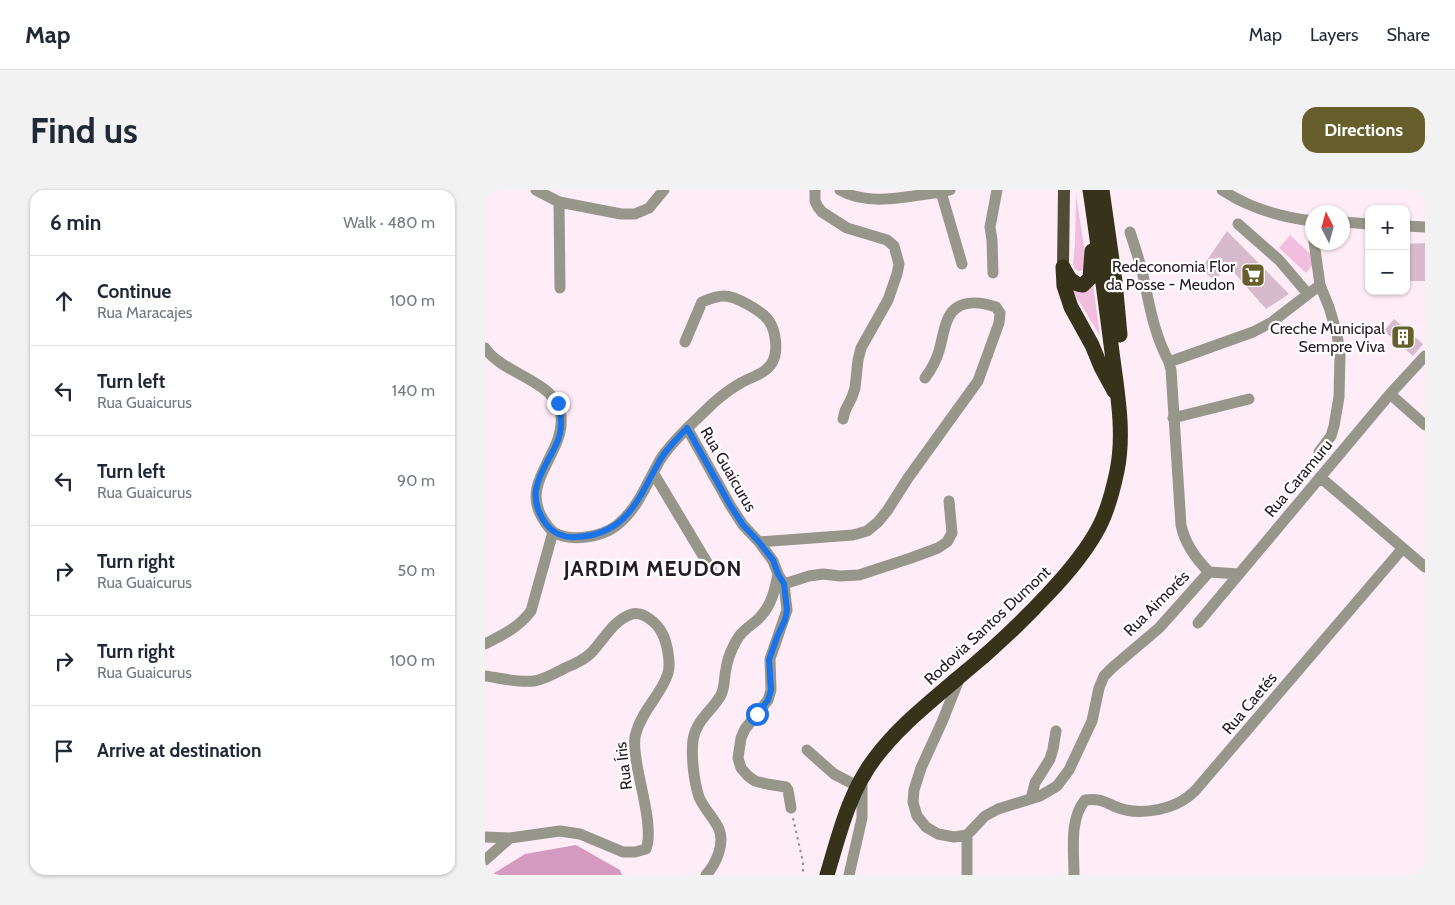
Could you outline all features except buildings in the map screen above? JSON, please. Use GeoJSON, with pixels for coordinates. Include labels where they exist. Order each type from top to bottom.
{"type":"FeatureCollection","features":[{"type":"Feature","properties":{"kind":"highway"},"geometry":{"type":"LineString","coordinates":[[1063,267],[1071,281],[1077,284],[1083,284],[1090,278],[1095,228],[1090,190]]}},
{"type":"Feature","properties":{"kind":"highway"},"geometry":{"type":"LineString","coordinates":[[1102,190],[1115,281],[1120,336],[1118,399]]}},
{"type":"Feature","properties":{"kind":"highway","name":"Rodovia Santos Dumont"},"geometry":{"type":"LineString","coordinates":[[827,875],[841,827],[860,781],[875,757],[900,728],[1030,614],[1079,559],[1107,509],[1117,469],[1120,424],[1095,228]]}},
{"type":"Feature","properties":{"kind":"highway"},"geometry":{"type":"LineString","coordinates":[[1063,267],[1064,286],[1071,307],[1118,399]]}},
{"type":"Feature","properties":{"kind":"main road"},"geometry":{"type":"LineString","coordinates":[[1063,267],[1064,190]]}},
{"type":"Feature","properties":{"kind":"street"},"geometry":{"type":"LineString","coordinates":[[536,190],[559,202],[621,214],[635,214],[649,208],[665,190]]}},
{"type":"Feature","properties":{"kind":"street"},"geometry":{"type":"LineString","coordinates":[[815,190],[815,201],[817,207],[822,212],[847,228],[887,240],[894,246],[899,264],[888,300],[861,348],[855,388],[843,419]]}},
{"type":"Feature","properties":{"kind":"street"},"geometry":{"type":"LineString","coordinates":[[840,190],[859,198],[878,200],[945,191],[962,264]]}},
{"type":"Feature","properties":{"kind":"street"},"geometry":{"type":"LineString","coordinates":[[993,273],[990,227],[997,190]]}},
{"type":"Feature","properties":{"kind":"street"},"geometry":{"type":"LineString","coordinates":[[1222,190],[1248,206],[1305,220]]}},
{"type":"Feature","properties":{"kind":"street"},"geometry":{"type":"LineString","coordinates":[[559,202],[560,288]]}},
{"type":"Feature","properties":{"kind":"street"},"geometry":{"type":"LineString","coordinates":[[1350,223],[1365,224]]}},
{"type":"Feature","properties":{"kind":"street"},"geometry":{"type":"LineString","coordinates":[[1238,224],[1279,260],[1308,294]]}},
{"type":"Feature","properties":{"kind":"street"},"geometry":{"type":"LineString","coordinates":[[1410,226],[1425,227]]}},
{"type":"Feature","properties":{"kind":"street","name":"Rua Aimorés"},"geometry":{"type":"LineString","coordinates":[[967,835],[985,816],[992,812],[1040,796],[1057,786],[1069,770],[1092,721],[1099,688],[1104,676],[1159,628],[1209,572],[1198,561],[1183,537],[1171,370],[1154,326],[1144,278],[1130,232]]}},
{"type":"Feature","properties":{"kind":"street"},"geometry":{"type":"LineString","coordinates":[[1314,250],[1320,285],[1337,334],[1340,355],[1339,397],[1334,426],[1331,436],[1319,452]]}},
{"type":"Feature","properties":{"kind":"street"},"geometry":{"type":"LineString","coordinates":[[1169,362],[1253,332],[1272,322],[1320,285]]}},
{"type":"Feature","properties":{"kind":"street","name":"Rua Guaicurus"},"geometry":{"type":"LineString","coordinates":[[553,532],[567,538],[584,537],[601,533],[615,526],[630,513],[670,446],[687,428],[739,383],[768,369],[775,357],[775,335],[771,323],[766,316],[747,304],[726,296],[714,297],[700,305],[685,342]]}},
{"type":"Feature","properties":{"kind":"street"},"geometry":{"type":"LineString","coordinates":[[759,542],[853,535],[867,531],[878,522],[978,381],[1000,318],[996,307],[972,303],[955,308],[947,320],[935,363],[925,378]]}},
{"type":"Feature","properties":{"kind":"street"},"geometry":{"type":"LineString","coordinates":[[485,348],[490,356],[501,364],[551,394],[558,403],[562,428],[558,441],[539,478],[536,490],[535,502],[539,512],[553,532],[531,611],[511,631],[485,644]]}},
{"type":"Feature","properties":{"kind":"street","name":"Rua Caramuru"},"geometry":{"type":"LineString","coordinates":[[1197,623],[1390,394],[1425,356]]}},
{"type":"Feature","properties":{"kind":"street"},"geometry":{"type":"LineString","coordinates":[[1390,394],[1425,425]]}},
{"type":"Feature","properties":{"kind":"street"},"geometry":{"type":"LineString","coordinates":[[1173,418],[1249,399]]}},
{"type":"Feature","properties":{"kind":"street","name":"Rua Guaicurus"},"geometry":{"type":"LineString","coordinates":[[687,428],[730,505],[743,525],[773,560],[781,579]]}},
{"type":"Feature","properties":{"kind":"street"},"geometry":{"type":"LineString","coordinates":[[653,474],[711,569]]}},
{"type":"Feature","properties":{"kind":"street"},"geometry":{"type":"LineString","coordinates":[[1320,477],[1425,567]]}},
{"type":"Feature","properties":{"kind":"street"},"geometry":{"type":"LineString","coordinates":[[781,579],[809,576],[859,575],[896,564],[938,548],[947,542],[952,532],[949,501]]}},
{"type":"Feature","properties":{"kind":"street","name":"Rua Caetés"},"geometry":{"type":"LineString","coordinates":[[1074,875],[1075,823],[1080,807],[1085,800],[1105,801],[1126,810],[1147,811],[1173,806],[1189,796],[1207,778],[1403,548]]}},
{"type":"Feature","properties":{"kind":"street"},"geometry":{"type":"LineString","coordinates":[[1209,572],[1239,574]]}},
{"type":"Feature","properties":{"kind":"street"},"geometry":{"type":"LineString","coordinates":[[781,579],[787,610],[785,620],[769,660],[771,690],[768,700],[745,729],[741,738],[738,758],[741,768],[755,781],[786,787],[791,808]]}},
{"type":"Feature","properties":{"kind":"street"},"geometry":{"type":"LineString","coordinates":[[706,875],[720,848],[721,839],[719,828],[707,812],[699,796],[695,779],[692,749],[693,737],[697,726],[721,694],[732,649],[741,634],[761,616],[771,602],[781,579]]}},
{"type":"Feature","properties":{"kind":"street","name":"Rua Íris"},"geometry":{"type":"LineString","coordinates":[[485,676],[523,682],[535,681],[545,677],[582,661],[616,624],[634,614],[642,614],[651,620],[662,632],[667,648],[668,672],[641,718],[635,735],[639,779],[648,822],[649,842],[646,848],[635,852],[623,852],[580,834],[560,831],[511,838]]}},
{"type":"Feature","properties":{"kind":"street"},"geometry":{"type":"LineString","coordinates":[[961,676],[921,768],[914,790],[913,802],[917,816],[926,827],[938,834],[954,837],[967,835],[967,875]]}},
{"type":"Feature","properties":{"kind":"street"},"geometry":{"type":"LineString","coordinates":[[1031,799],[1035,783],[1050,759],[1056,731]]}},
{"type":"Feature","properties":{"kind":"street"},"geometry":{"type":"LineString","coordinates":[[807,750],[834,774],[860,781],[863,818],[849,875]]}},
{"type":"Feature","properties":{"kind":"street"},"geometry":{"type":"LineString","coordinates":[[485,837],[511,838]]}},
{"type":"Feature","properties":{"kind":"street"},"geometry":{"type":"LineString","coordinates":[[485,860],[511,838]]}},
{"type":"Feature","properties":{"kind":"path"},"geometry":{"type":"LineString","coordinates":[[791,808],[800,843],[803,875]]}},
{"type":"Feature","properties":{"kind":"shaded area"},"geometry":{"type":"Polygon","coordinates":[[[1076,194],[1086,260],[1084,270],[1079,271],[1075,269],[1073,264],[1076,194]]]}},
{"type":"Feature","properties":{"kind":"shaded area"},"geometry":{"type":"Polygon","coordinates":[[[1290,235],[1317,260],[1306,273],[1279,248],[1290,235]]]}},
{"type":"Feature","properties":{"kind":"shaded area"},"geometry":{"type":"Polygon","coordinates":[[[1093,284],[1100,336],[1071,288],[1093,284]]]}},
{"type":"Feature","properties":{"kind":"shaded area"},"geometry":{"type":"Polygon","coordinates":[[[576,845],[620,870],[622,875],[491,875],[525,854],[576,845]]]}},
{"type":"Feature","properties":{"kind":"place","name":"Redeconomia Flor da Posse - Meudon"},"geometry":{"type":"Point","coordinates":[1253,275]}},
{"type":"Feature","properties":{"kind":"place","name":"Creche Municipal Sempre Viva"},"geometry":{"type":"Point","coordinates":[1403,337]}},
{"type":"Feature","properties":{"kind":"district","name":"JARDIM MEUDON"},"geometry":{"type":"Point","coordinates":[653,569]}},
{"type":"Feature","properties":{"kind":"route"},"geometry":{"type":"LineString","coordinates":[[558,403],[562,428],[558,441],[539,478],[535,502],[546,524],[553,532],[567,538],[584,537],[601,533],[615,526],[630,513],[670,446],[687,428],[743,525],[773,560],[784,584],[787,610],[785,620],[769,660],[771,690],[768,700],[757,714]]}}]}
